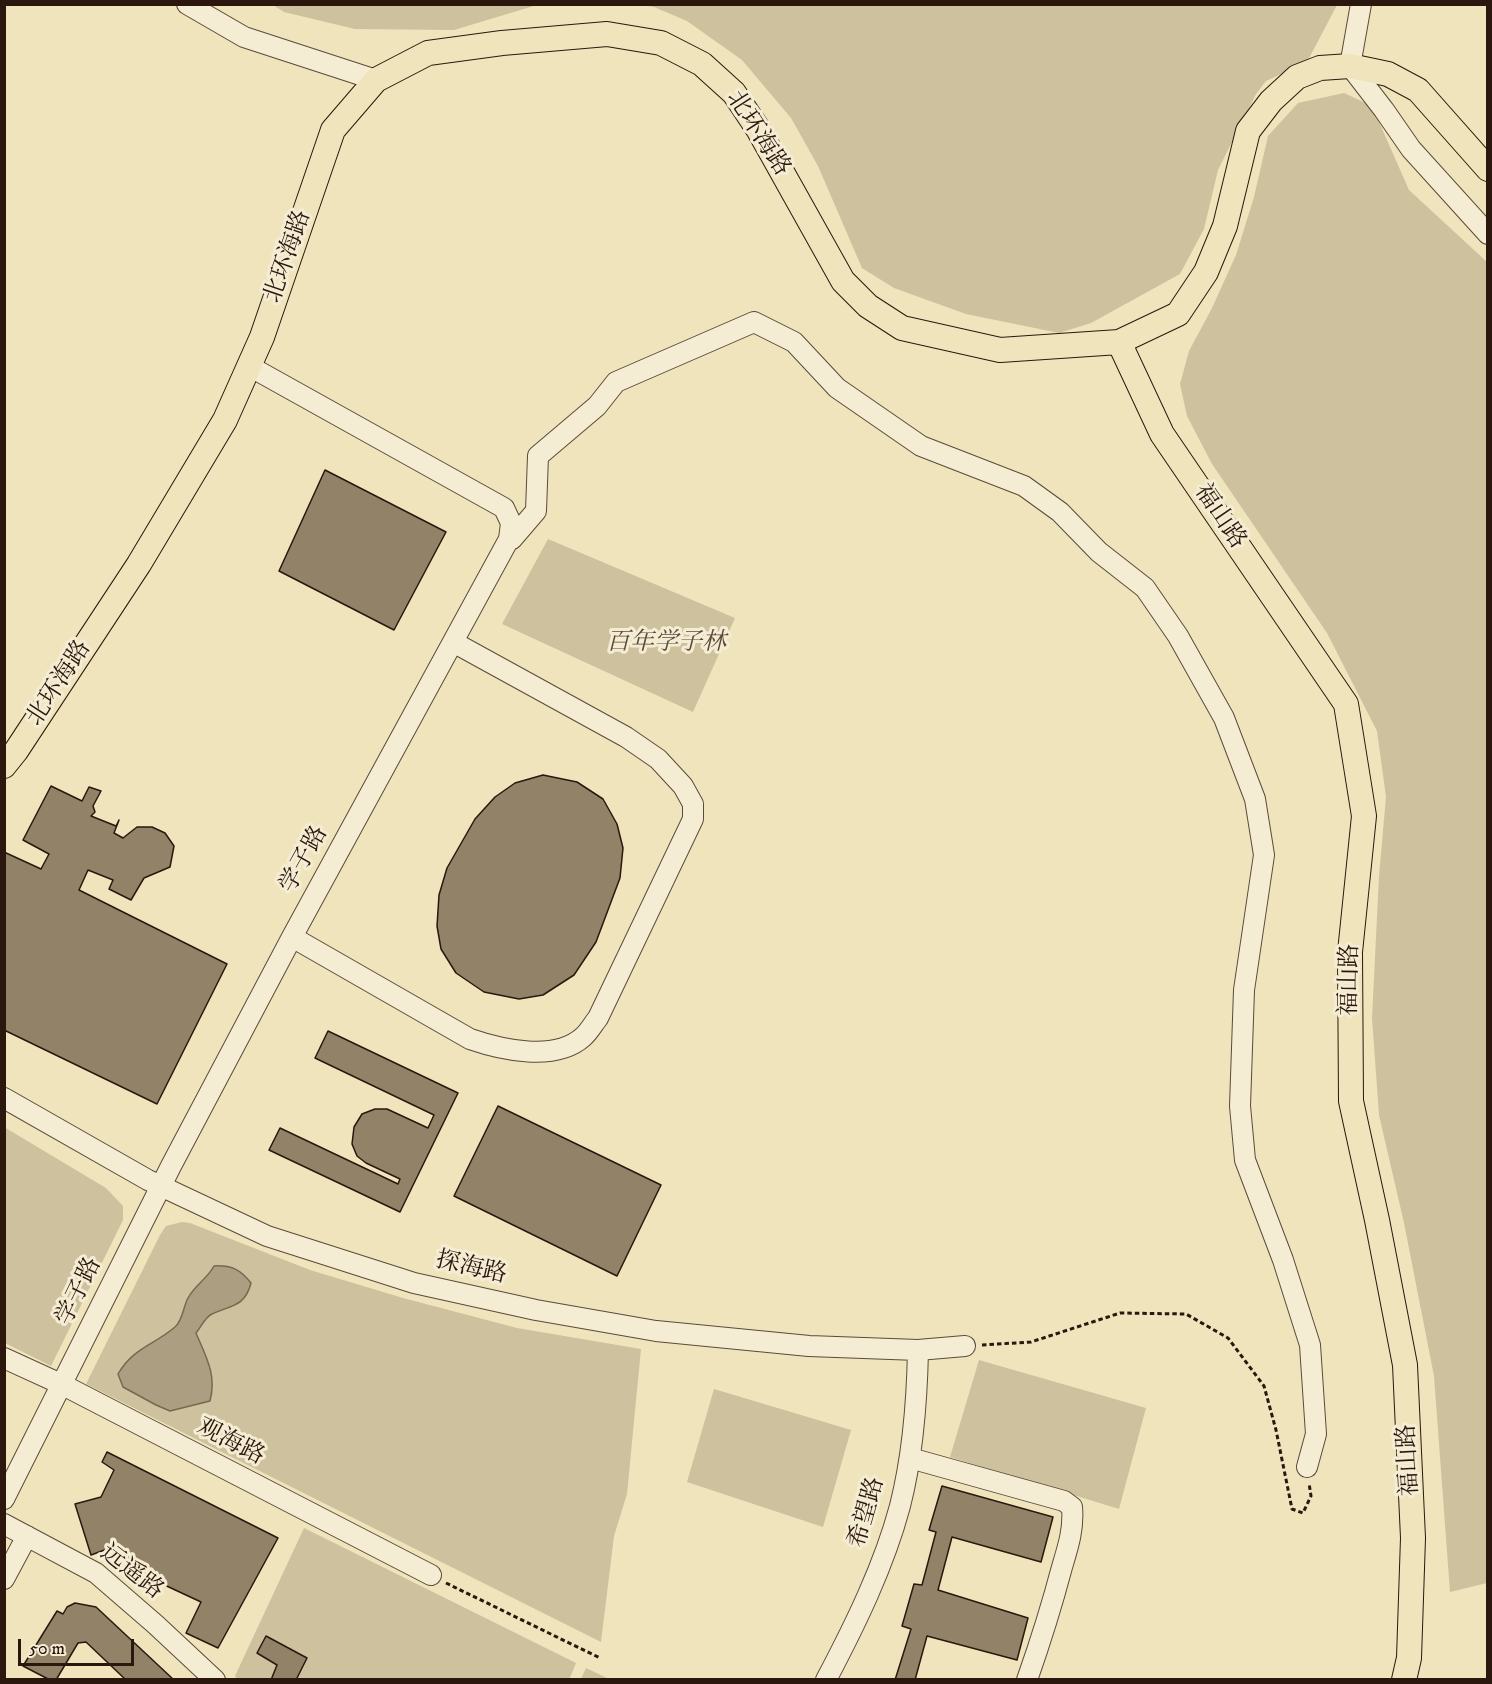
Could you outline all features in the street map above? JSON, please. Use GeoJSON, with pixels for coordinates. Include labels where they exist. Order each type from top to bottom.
{"type":"FeatureCollection","features":[{"type":"Feature","properties":{"kind":"main road","name":"北环海路"},"geometry":{"type":"LineString","coordinates":[[4,766],[139,564],[225,420],[262,337],[333,130],[376,80],[428,54],[502,43],[607,34],[661,43],[702,64],[734,93],[758,129],[843,281],[868,306],[902,328],[1000,350],[1119,342],[1178,314],[1206,272],[1225,226],[1248,131],[1271,101],[1297,77],[1320,68],[1350,66],[1388,74],[1418,90],[1488,169]]}},
{"type":"Feature","properties":{"kind":"main road","name":"福山路"},"geometry":{"type":"LineString","coordinates":[[1119,342],[1162,434],[1346,704],[1364,816],[1350,952],[1351,1101],[1405,1365],[1413,1538],[1409,1658],[1404,1680]]}},
{"type":"Feature","properties":{"kind":"street"},"geometry":{"type":"LineString","coordinates":[[187,4],[244,38],[376,80]]}},
{"type":"Feature","properties":{"kind":"street"},"geometry":{"type":"LineString","coordinates":[[1361,4],[1350,66],[1411,148],[1488,234]]}},
{"type":"Feature","properties":{"kind":"street"},"geometry":{"type":"LineString","coordinates":[[512,539],[536,511],[538,456],[597,406],[616,382],[754,322],[794,342],[837,388],[921,446],[1024,486],[1060,512],[1099,552],[1145,588],[1178,636],[1224,717],[1255,799],[1264,855],[1244,990],[1240,1106],[1245,1160],[1283,1260],[1310,1345],[1316,1434],[1308,1467]]}},
{"type":"Feature","properties":{"kind":"street","name":"学子路"},"geometry":{"type":"LineString","coordinates":[[4,1499],[171,1167],[292,937],[509,539],[511,523],[504,508],[249,366]]}},
{"type":"Feature","properties":{"kind":"street"},"geometry":{"type":"LineString","coordinates":[[292,937],[470,1039],[495,1047],[524,1051],[570,1046],[584,1036],[597,1018],[693,819],[693,804],[683,786],[658,759],[634,743],[453,642]]}},
{"type":"Feature","properties":{"kind":"street","name":"探海路"},"geometry":{"type":"LineString","coordinates":[[4,1098],[162,1187],[267,1236],[414,1283],[536,1310],[656,1330],[809,1346],[918,1350],[965,1346]]}},
{"type":"Feature","properties":{"kind":"street","name":"希望路"},"geometry":{"type":"LineString","coordinates":[[826,1680],[843,1649],[884,1556],[900,1506],[910,1458],[917,1390],[918,1350]]}},
{"type":"Feature","properties":{"kind":"street","name":"观海路"},"geometry":{"type":"LineString","coordinates":[[4,1358],[63,1385],[431,1575]]}},
{"type":"Feature","properties":{"kind":"street"},"geometry":{"type":"LineString","coordinates":[[910,1458],[1064,1501],[1072,1507],[1073,1525],[1060,1575],[1041,1640],[1026,1680]]}},
{"type":"Feature","properties":{"kind":"street","name":"远遥路"},"geometry":{"type":"LineString","coordinates":[[4,1524],[96,1573],[215,1680]]}},
{"type":"Feature","properties":{"kind":"street"},"geometry":{"type":"LineString","coordinates":[[4,1579],[27,1536]]}},
{"type":"Feature","properties":{"kind":"path"},"geometry":{"type":"LineString","coordinates":[[965,1346],[1031,1342],[1120,1313],[1186,1314],[1228,1338],[1264,1386],[1276,1430],[1292,1509],[1303,1513],[1311,1496],[1308,1467]]}},
{"type":"Feature","properties":{"kind":"path"},"geometry":{"type":"LineString","coordinates":[[431,1575],[600,1658]]}},
{"type":"Feature","properties":{"kind":"green space"},"geometry":{"type":"Polygon","coordinates":[[[273,5],[537,5],[454,30],[355,29],[284,12],[273,5]]]}},
{"type":"Feature","properties":{"kind":"green space"},"geometry":{"type":"Polygon","coordinates":[[[643,5],[1337,5],[1307,62],[1266,81],[1256,94],[1218,170],[1204,229],[1180,274],[1091,323],[1059,333],[966,314],[894,288],[862,268],[818,166],[791,118],[742,60],[687,21],[654,7],[643,5]]]}},
{"type":"Feature","properties":{"kind":"green space"},"geometry":{"type":"Polygon","coordinates":[[[1344,93],[1372,106],[1409,190],[1487,262],[1487,1583],[1450,1592],[1434,1376],[1404,1223],[1379,1115],[1372,1018],[1379,876],[1386,797],[1377,731],[1327,633],[1212,464],[1187,416],[1180,384],[1189,351],[1236,255],[1254,197],[1268,136],[1298,103],[1344,93]]]}},
{"type":"Feature","properties":{"kind":"green space","name":"百年学子林"},"geometry":{"type":"Polygon","coordinates":[[[548,539],[735,618],[693,712],[502,624],[548,539]]]}},
{"type":"Feature","properties":{"kind":"green space"},"geometry":{"type":"Polygon","coordinates":[[[4,1127],[106,1188],[123,1206],[123,1220],[51,1366],[5,1343],[4,1127]]]}},
{"type":"Feature","properties":{"kind":"green space"},"geometry":{"type":"Polygon","coordinates":[[[182,1222],[190,1223],[310,1270],[403,1298],[517,1328],[641,1349],[627,1494],[614,1536],[601,1642],[86,1384],[160,1235],[166,1226],[182,1222]]]}},
{"type":"Feature","properties":{"kind":"green space"},"geometry":{"type":"Polygon","coordinates":[[[979,1360],[1146,1408],[1119,1509],[950,1457],[979,1360]]]}},
{"type":"Feature","properties":{"kind":"green space"},"geometry":{"type":"Polygon","coordinates":[[[714,1389],[851,1430],[823,1527],[687,1482],[714,1389]]]}},
{"type":"Feature","properties":{"kind":"green space"},"geometry":{"type":"Polygon","coordinates":[[[304,1528],[576,1663],[569,1680],[238,1680],[235,1676],[304,1528]]]}},
{"type":"Feature","properties":{"kind":"green space"},"geometry":{"type":"Polygon","coordinates":[[[586,1668],[609,1679],[581,1679],[586,1668]]]}},
{"type":"Feature","properties":{"kind":"shaded area"},"geometry":{"type":"Polygon","coordinates":[[[214,1266],[235,1269],[251,1283],[241,1301],[210,1315],[196,1333],[211,1374],[210,1401],[170,1411],[123,1387],[118,1374],[137,1352],[178,1324],[191,1293],[214,1266]]]}},
{"type":"Feature","properties":{"kind":"building"},"geometry":{"type":"Polygon","coordinates":[[[325,470],[446,532],[394,630],[279,571],[325,470]]]}},
{"type":"Feature","properties":{"kind":"building"},"geometry":{"type":"Polygon","coordinates":[[[543,775],[577,782],[603,799],[617,824],[623,848],[620,878],[596,942],[574,975],[543,995],[519,999],[484,992],[456,973],[441,949],[437,926],[439,895],[447,868],[475,819],[495,797],[515,783],[543,775]]]}},
{"type":"Feature","properties":{"kind":"building"},"geometry":{"type":"Polygon","coordinates":[[[51,786],[82,801],[89,787],[101,791],[93,806],[95,812],[91,816],[116,826],[119,820],[114,833],[123,838],[137,827],[152,827],[165,833],[174,846],[170,867],[144,878],[131,900],[109,889],[113,880],[88,870],[79,890],[227,964],[157,1104],[4,1030],[4,852],[41,869],[49,854],[23,840],[51,786]]]}},
{"type":"Feature","properties":{"kind":"building"},"geometry":{"type":"Polygon","coordinates":[[[328,1031],[458,1093],[400,1212],[269,1150],[280,1128],[398,1184],[400,1179],[366,1163],[357,1156],[352,1144],[354,1127],[362,1114],[375,1109],[387,1109],[428,1128],[434,1115],[315,1058],[328,1031]]]}},
{"type":"Feature","properties":{"kind":"building"},"geometry":{"type":"Polygon","coordinates":[[[498,1106],[661,1185],[617,1276],[454,1196],[498,1106]]]}},
{"type":"Feature","properties":{"kind":"building"},"geometry":{"type":"Polygon","coordinates":[[[107,1452],[278,1538],[218,1648],[186,1633],[201,1602],[113,1561],[110,1548],[91,1555],[75,1504],[101,1497],[114,1470],[102,1462],[107,1452]]]}},
{"type":"Feature","properties":{"kind":"building"},"geometry":{"type":"Polygon","coordinates":[[[942,1486],[1053,1517],[1041,1562],[952,1537],[938,1590],[1028,1618],[1017,1660],[927,1636],[915,1680],[895,1680],[911,1629],[902,1626],[914,1584],[922,1585],[936,1532],[929,1530],[942,1486]]]}},
{"type":"Feature","properties":{"kind":"building"},"geometry":{"type":"Polygon","coordinates":[[[75,1603],[96,1607],[174,1680],[126,1680],[86,1642],[78,1643],[56,1680],[50,1680],[23,1666],[57,1611],[63,1614],[67,1607],[75,1603]]]}},
{"type":"Feature","properties":{"kind":"building"},"geometry":{"type":"Polygon","coordinates":[[[266,1636],[307,1658],[296,1680],[271,1680],[277,1665],[257,1653],[266,1636]]]}}]}
